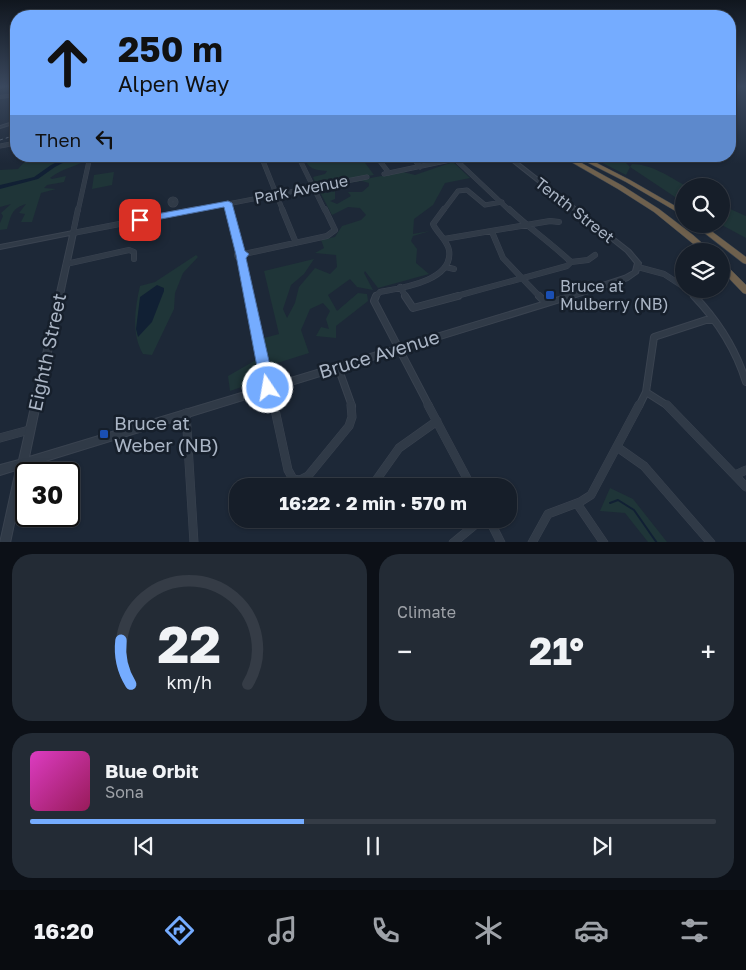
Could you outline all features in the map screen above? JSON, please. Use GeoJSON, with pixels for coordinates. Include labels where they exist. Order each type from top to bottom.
{"type":"FeatureCollection","features":[{"type":"Feature","properties":{"kind":"highway"},"geometry":{"type":"LineString","coordinates":[[576,162],[612,181],[652,207],[697,243]]}},
{"type":"Feature","properties":{"kind":"highway"},"geometry":{"type":"LineString","coordinates":[[590,162],[628,181],[675,209]]}},
{"type":"Feature","properties":{"kind":"highway"},"geometry":{"type":"LineString","coordinates":[[709,233],[746,261]]}},
{"type":"Feature","properties":{"kind":"highway"},"geometry":{"type":"LineString","coordinates":[[730,274],[746,291]]}},
{"type":"Feature","properties":{"kind":"street","name":"Eighth Street"},"geometry":{"type":"LineString","coordinates":[[22,462],[89,162]]}},
{"type":"Feature","properties":{"kind":"street"},"geometry":{"type":"LineString","coordinates":[[263,162],[296,243]]}},
{"type":"Feature","properties":{"kind":"street"},"geometry":{"type":"LineString","coordinates":[[241,255],[327,236],[333,232],[335,227],[301,162]]}},
{"type":"Feature","properties":{"kind":"street"},"geometry":{"type":"LineString","coordinates":[[380,162],[387,173],[442,162]]}},
{"type":"Feature","properties":{"kind":"street"},"geometry":{"type":"LineString","coordinates":[[416,162],[420,167]]}},
{"type":"Feature","properties":{"kind":"street"},"geometry":{"type":"LineString","coordinates":[[458,162],[527,226],[548,240],[571,262]]}},
{"type":"Feature","properties":{"kind":"street","name":"Tenth Street"},"geometry":{"type":"LineString","coordinates":[[515,162],[628,251],[636,260],[638,267]]}},
{"type":"Feature","properties":{"kind":"street","name":"Park Avenue"},"geometry":{"type":"LineString","coordinates":[[0,247],[366,177]]}},
{"type":"Feature","properties":{"kind":"street"},"geometry":{"type":"LineString","coordinates":[[467,478],[374,301],[375,296],[380,292],[428,280],[446,267],[450,259],[449,249],[433,224],[458,191],[467,190],[485,205],[502,202]]}},
{"type":"Feature","properties":{"kind":"street"},"geometry":{"type":"LineString","coordinates":[[228,203],[241,255],[268,388],[288,470],[293,479],[300,480],[308,476],[344,433],[352,417],[352,407],[338,366]]}},
{"type":"Feature","properties":{"kind":"street"},"geometry":{"type":"LineString","coordinates":[[172,204],[173,214]]}},
{"type":"Feature","properties":{"kind":"street"},"geometry":{"type":"LineString","coordinates":[[444,239],[550,221],[559,222]]}},
{"type":"Feature","properties":{"kind":"street"},"geometry":{"type":"LineString","coordinates":[[492,232],[503,258],[546,303]]}},
{"type":"Feature","properties":{"kind":"street"},"geometry":{"type":"LineString","coordinates":[[66,264],[130,250],[134,252],[134,259]]}},
{"type":"Feature","properties":{"kind":"street"},"geometry":{"type":"LineString","coordinates":[[400,287],[413,308],[567,266],[571,262],[588,260],[595,255]]}},
{"type":"Feature","properties":{"kind":"street"},"geometry":{"type":"LineString","coordinates":[[446,267],[454,269]]}},
{"type":"Feature","properties":{"kind":"street"},"geometry":{"type":"LineString","coordinates":[[638,267],[664,274],[675,281]]}},
{"type":"Feature","properties":{"kind":"street","name":"Bruce Avenue"},"geometry":{"type":"LineString","coordinates":[[28,462],[626,278],[636,272],[638,267]]}},
{"type":"Feature","properties":{"kind":"street"},"geometry":{"type":"LineString","coordinates":[[695,298],[736,352],[746,382]]}},
{"type":"Feature","properties":{"kind":"street"},"geometry":{"type":"LineString","coordinates":[[532,542],[548,514],[578,505],[588,499],[596,490],[646,392],[654,337],[706,320],[712,320]]}},
{"type":"Feature","properties":{"kind":"street"},"geometry":{"type":"LineString","coordinates":[[646,392],[666,405],[746,487]]}},
{"type":"Feature","properties":{"kind":"street"},"geometry":{"type":"LineString","coordinates":[[186,413],[194,542]]}},
{"type":"Feature","properties":{"kind":"street"},"geometry":{"type":"LineString","coordinates":[[377,478],[396,449],[411,436],[437,421]]}},
{"type":"Feature","properties":{"kind":"street"},"geometry":{"type":"LineString","coordinates":[[0,438],[30,430]]}},
{"type":"Feature","properties":{"kind":"street"},"geometry":{"type":"LineString","coordinates":[[617,447],[644,466],[711,542]]}},
{"type":"Feature","properties":{"kind":"street","name":"Bruce Avenue"},"geometry":{"type":"LineString","coordinates":[[0,470],[15,466]]}},
{"type":"Feature","properties":{"kind":"street"},"geometry":{"type":"LineString","coordinates":[[735,475],[746,470]]}},
{"type":"Feature","properties":{"kind":"street","name":"Eighth Street"},"geometry":{"type":"LineString","coordinates":[[5,542],[15,496]]}},
{"type":"Feature","properties":{"kind":"street"},"geometry":{"type":"LineString","coordinates":[[578,505],[604,542]]}},
{"type":"Feature","properties":{"kind":"street"},"geometry":{"type":"LineString","coordinates":[[453,542],[471,528]]}},
{"type":"Feature","properties":{"kind":"street"},"geometry":{"type":"LineString","coordinates":[[493,528],[501,542]]}},
{"type":"Feature","properties":{"kind":"green space"},"geometry":{"type":"Polygon","coordinates":[[[24,162],[83,162],[50,178],[66,176],[64,182],[47,185],[44,188],[56,189],[41,193],[32,222],[21,222],[25,214],[19,213],[26,204],[15,210],[7,229],[0,230],[3,216],[1,213],[11,204],[0,207],[0,170],[18,169],[24,162]]]}},
{"type":"Feature","properties":{"kind":"green space"},"geometry":{"type":"Polygon","coordinates":[[[306,162],[364,162],[374,175],[316,185],[313,177],[325,174],[327,171],[312,168],[306,162]]]}},
{"type":"Feature","properties":{"kind":"green space"},"geometry":{"type":"Polygon","coordinates":[[[453,162],[470,178],[445,183],[433,205],[414,219],[413,234],[430,231],[413,236],[411,241],[417,249],[416,263],[429,274],[378,288],[365,271],[364,273],[373,290],[357,287],[350,279],[328,295],[337,311],[358,293],[367,294],[368,301],[336,326],[336,338],[316,336],[321,327],[329,329],[326,319],[330,311],[323,303],[310,309],[301,330],[309,353],[271,365],[264,338],[279,334],[264,271],[314,259],[304,274],[291,285],[283,309],[287,318],[295,303],[299,287],[315,268],[330,274],[337,267],[336,255],[315,253],[324,248],[321,240],[335,237],[342,226],[361,220],[366,215],[360,208],[348,207],[332,215],[320,192],[335,191],[335,199],[330,201],[337,204],[351,196],[348,192],[362,192],[369,186],[369,183],[362,181],[338,184],[403,172],[415,175],[453,162]]]}},
{"type":"Feature","properties":{"kind":"green space"},"geometry":{"type":"Polygon","coordinates":[[[601,162],[625,162],[630,167],[626,175],[601,162]]]}},
{"type":"Feature","properties":{"kind":"green space"},"geometry":{"type":"Polygon","coordinates":[[[632,164],[646,166],[675,180],[675,197],[630,167],[632,164]]]}},
{"type":"Feature","properties":{"kind":"green space"},"geometry":{"type":"Polygon","coordinates":[[[114,172],[112,185],[92,189],[94,175],[114,172]]]}},
{"type":"Feature","properties":{"kind":"green space"},"geometry":{"type":"Polygon","coordinates":[[[730,209],[746,216],[746,238],[730,229],[730,209]]]}},
{"type":"Feature","properties":{"kind":"green space"},"geometry":{"type":"Polygon","coordinates":[[[196,255],[198,257],[183,273],[175,293],[174,309],[152,355],[143,354],[135,329],[140,286],[155,282],[196,255]]]}},
{"type":"Feature","properties":{"kind":"green space"},"geometry":{"type":"Polygon","coordinates":[[[256,360],[259,381],[230,391],[228,376],[256,360]]]}},
{"type":"Feature","properties":{"kind":"green space"},"geometry":{"type":"Polygon","coordinates":[[[610,488],[633,499],[667,542],[648,542],[625,513],[600,511],[610,488]]]}},
{"type":"Feature","properties":{"kind":"water"},"geometry":{"type":"Polygon","coordinates":[[[157,285],[164,288],[164,291],[152,322],[138,337],[136,329],[140,297],[157,285]]]}},
{"type":"Feature","properties":{"kind":"waterway"},"geometry":{"type":"LineString","coordinates":[[0,187],[36,178],[61,162]]}},
{"type":"Feature","properties":{"kind":"waterway"},"geometry":{"type":"LineString","coordinates":[[610,503],[618,500],[634,510],[656,542]]}},
{"type":"Feature","properties":{"kind":"railway"},"geometry":{"type":"LineString","coordinates":[[0,140],[10,137]]}},
{"type":"Feature","properties":{"kind":"place","name":"Bruce at Mulberry (NB)"},"geometry":{"type":"Point","coordinates":[550,295]}},
{"type":"Feature","properties":{"kind":"place","name":"Bruce at Weber (NB)"},"geometry":{"type":"Point","coordinates":[104,434]}},
{"type":"Feature","properties":{"kind":"route"},"geometry":{"type":"LineString","coordinates":[[140,220],[228,203],[240,253],[244,254],[240,257],[268,388]]}}]}
